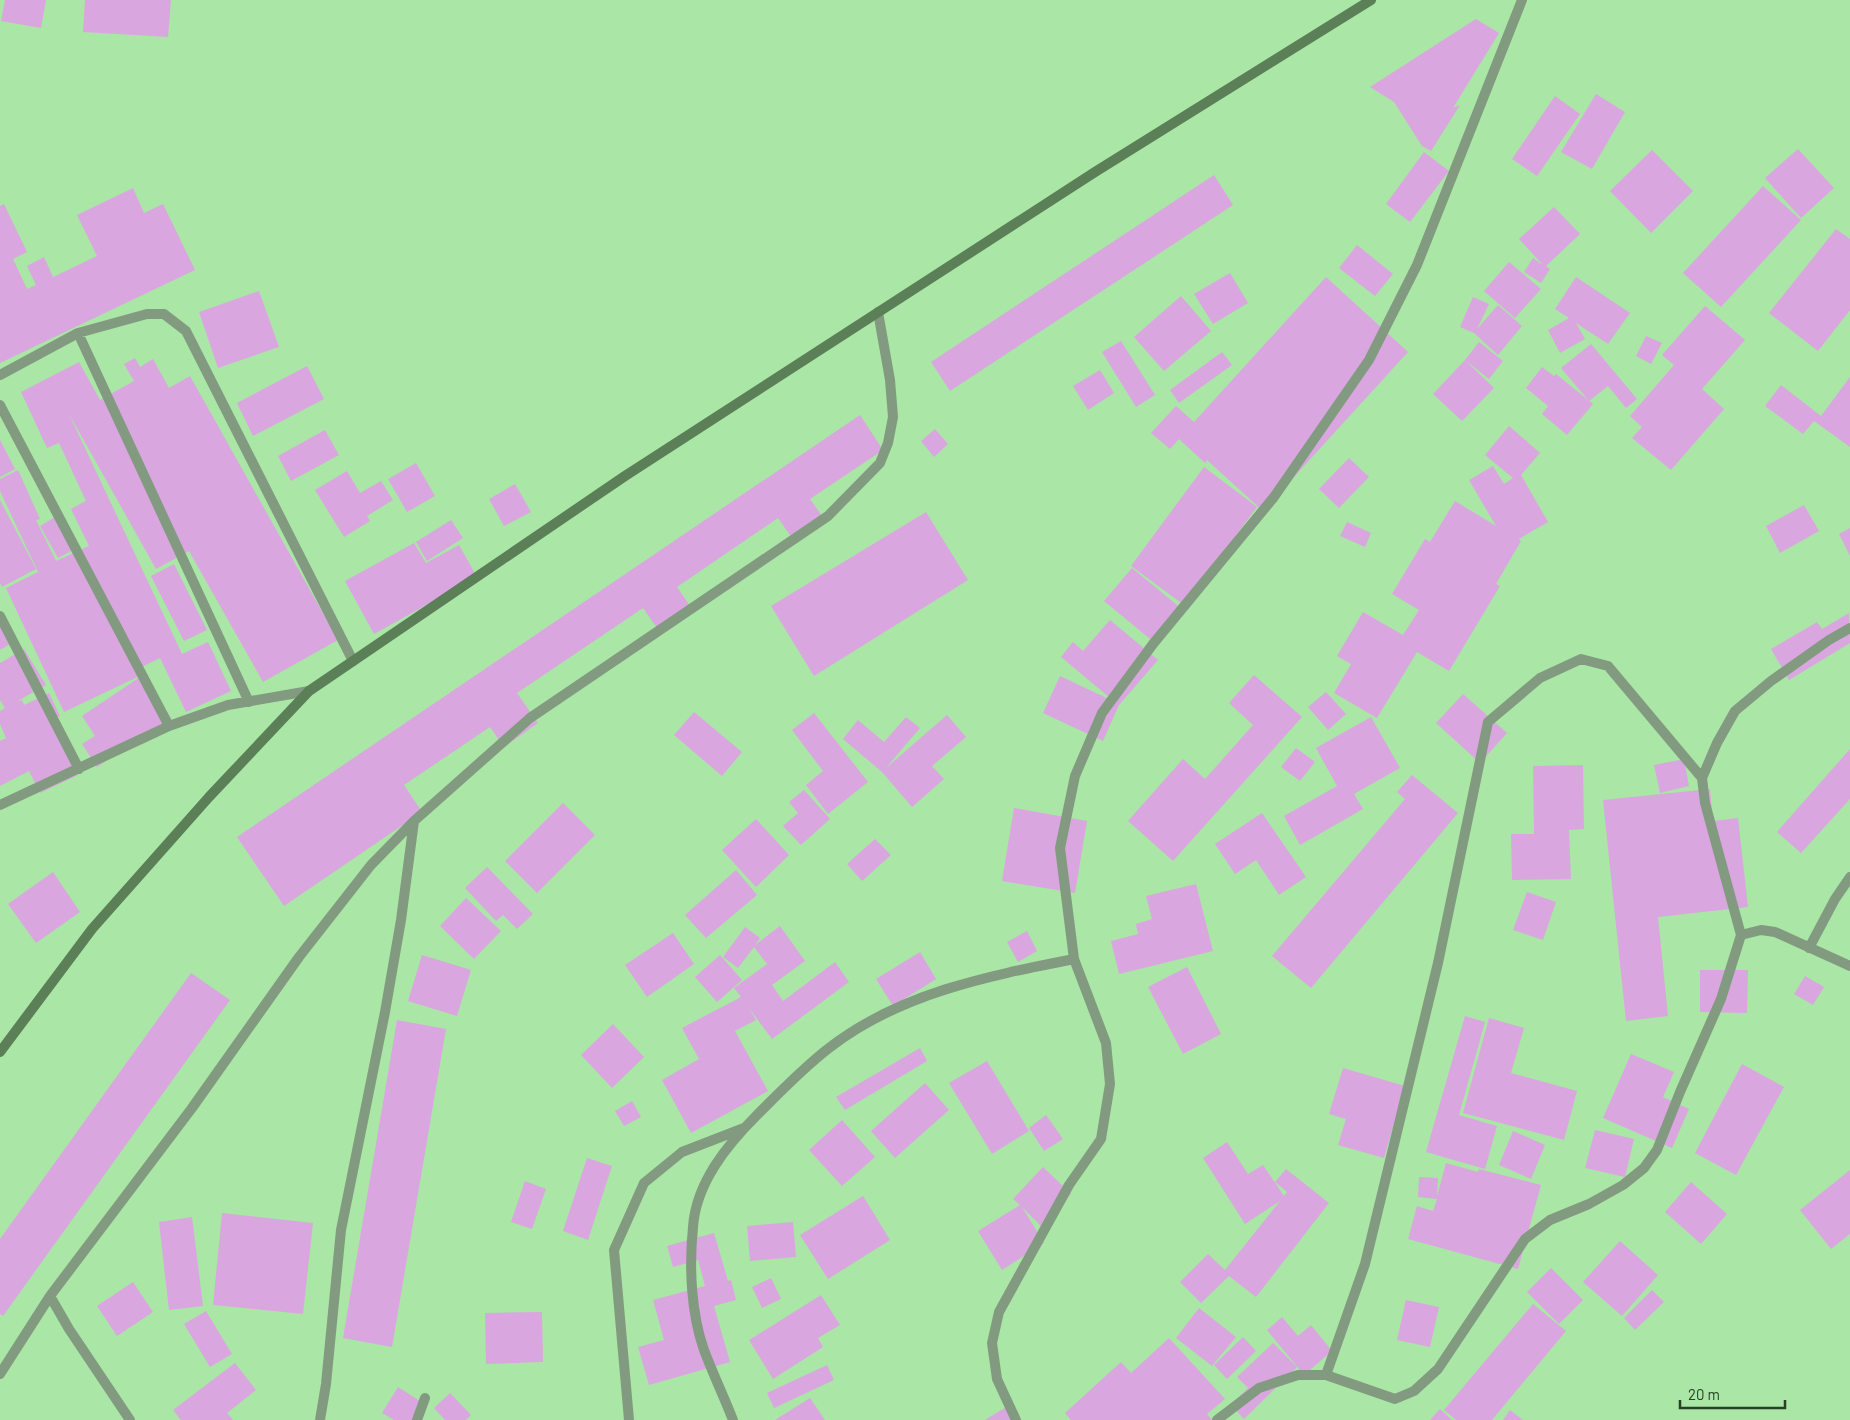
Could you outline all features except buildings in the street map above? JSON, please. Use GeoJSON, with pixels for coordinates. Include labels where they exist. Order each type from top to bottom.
{"type":"FeatureCollection","features":[{"type":"Feature","properties":{"kind":"main road"},"geometry":{"type":"LineString","coordinates":[[0,1052],[92,929],[209,797],[309,691],[625,476],[1095,172],[1371,0]]}},
{"type":"Feature","properties":{"kind":"street"},"geometry":{"type":"LineString","coordinates":[[1016,1420],[997,1378],[992,1343],[1000,1312],[1069,1185],[1102,1139],[1110,1084],[1106,1043],[1074,959],[1060,848],[1075,776],[1102,713],[1153,644],[1274,496],[1369,360],[1417,265],[1522,0]]}},
{"type":"Feature","properties":{"kind":"street"},"geometry":{"type":"LineString","coordinates":[[0,1374],[50,1296],[192,1108],[299,957],[371,865],[414,821],[530,718],[828,516],[876,468],[888,443],[893,417],[890,380],[878,312]]}},
{"type":"Feature","properties":{"kind":"street"},"geometry":{"type":"LineString","coordinates":[[0,375],[78,333],[147,314],[164,314],[186,331],[353,661]]}},
{"type":"Feature","properties":{"kind":"street"},"geometry":{"type":"LineString","coordinates":[[78,333],[249,702]]}},
{"type":"Feature","properties":{"kind":"street"},"geometry":{"type":"LineString","coordinates":[[0,405],[169,726]]}},
{"type":"Feature","properties":{"kind":"street"},"geometry":{"type":"LineString","coordinates":[[0,616],[79,769]]}},
{"type":"Feature","properties":{"kind":"street"},"geometry":{"type":"LineString","coordinates":[[1217,1420],[1258,1388],[1298,1375],[1326,1375],[1395,1400],[1414,1391],[1438,1369],[1525,1240],[1550,1220],[1589,1204],[1623,1185],[1644,1168],[1657,1150],[1721,999],[1741,935],[1705,803],[1702,778],[1717,743],[1735,711],[1770,681],[1829,640],[1850,628]]}},
{"type":"Feature","properties":{"kind":"street"},"geometry":{"type":"LineString","coordinates":[[1326,1375],[1365,1264],[1438,962],[1488,722],[1540,678],[1581,659],[1608,666],[1702,778]]}},
{"type":"Feature","properties":{"kind":"street"},"geometry":{"type":"LineString","coordinates":[[0,806],[169,726],[228,705],[309,691]]}},
{"type":"Feature","properties":{"kind":"street"},"geometry":{"type":"LineString","coordinates":[[320,1420],[326,1384],[341,1230],[385,1012],[401,920],[414,821]]}},
{"type":"Feature","properties":{"kind":"street"},"geometry":{"type":"LineString","coordinates":[[1809,948],[1834,899],[1850,877]]}},
{"type":"Feature","properties":{"kind":"street"},"geometry":{"type":"LineString","coordinates":[[1741,935],[1768,930],[1850,966]]}},
{"type":"Feature","properties":{"kind":"street"},"geometry":{"type":"LineString","coordinates":[[733,1420],[704,1350],[697,1322],[692,1274],[693,1226],[702,1191],[719,1159],[744,1128],[800,1073],[830,1047],[871,1021],[907,1002],[951,986],[1074,959]]}},
{"type":"Feature","properties":{"kind":"street"},"geometry":{"type":"LineString","coordinates":[[629,1420],[614,1250],[644,1183],[682,1152],[744,1128]]}},
{"type":"Feature","properties":{"kind":"street"},"geometry":{"type":"LineString","coordinates":[[50,1296],[69,1329],[130,1420]]}},
{"type":"Feature","properties":{"kind":"street"},"geometry":{"type":"LineString","coordinates":[[417,1420],[425,1398]]}}]}
